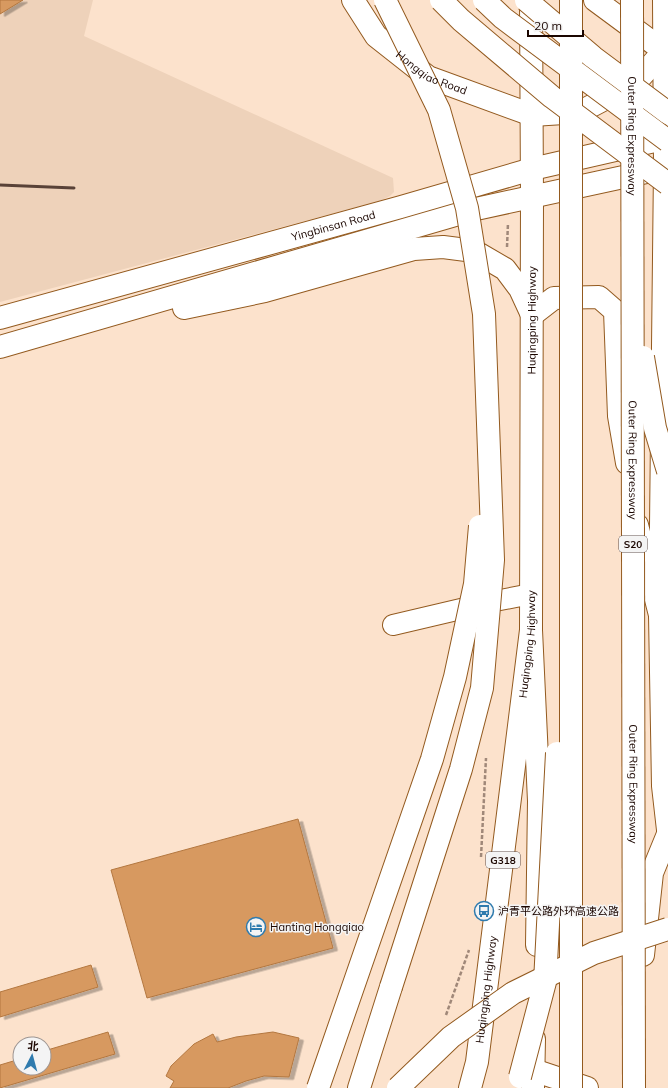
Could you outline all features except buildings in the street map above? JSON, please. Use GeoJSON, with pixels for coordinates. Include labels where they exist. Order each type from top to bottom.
{"type":"FeatureCollection","features":[{"type":"Feature","properties":{"kind":"main road","name":"Hongqiao Road"},"geometry":{"type":"LineString","coordinates":[[353,0],[376,36],[428,77],[532,115]]}},
{"type":"Feature","properties":{"kind":"main road"},"geometry":{"type":"LineString","coordinates":[[359,1088],[462,769],[482,688],[493,560],[484,314],[467,208],[439,110],[385,0]]}},
{"type":"Feature","properties":{"kind":"main road"},"geometry":{"type":"LineString","coordinates":[[441,0],[460,20],[552,97],[667,174]]}},
{"type":"Feature","properties":{"kind":"main road"},"geometry":{"type":"LineString","coordinates":[[484,0],[503,18],[667,140]]}},
{"type":"Feature","properties":{"kind":"main road"},"geometry":{"type":"LineString","coordinates":[[526,0],[593,57],[668,113]]}},
{"type":"Feature","properties":{"kind":"main road","name":"Huqingping Highway"},"geometry":{"type":"LineString","coordinates":[[470,1088],[477,1062],[531,630],[531,0]]}},
{"type":"Feature","properties":{"kind":"main road"},"geometry":{"type":"LineString","coordinates":[[571,0],[571,1088]]}},
{"type":"Feature","properties":{"kind":"main road"},"geometry":{"type":"LineString","coordinates":[[595,0],[666,52]]}},
{"type":"Feature","properties":{"kind":"main road","name":"Outer Ring Expressway"},"geometry":{"type":"LineString","coordinates":[[632,0],[634,1088]]}},
{"type":"Feature","properties":{"kind":"main road"},"geometry":{"type":"LineString","coordinates":[[664,0],[667,174],[660,615],[663,786],[668,830]]}},
{"type":"Feature","properties":{"kind":"main road"},"geometry":{"type":"LineString","coordinates":[[532,115],[580,112],[635,83],[666,52]]}},
{"type":"Feature","properties":{"kind":"main road","name":"Yingbinsan Road"},"geometry":{"type":"LineString","coordinates":[[0,318],[431,199],[473,185],[532,169],[667,140]]}},
{"type":"Feature","properties":{"kind":"main road"},"geometry":{"type":"LineString","coordinates":[[0,347],[476,210],[532,197],[667,174]]}},
{"type":"Feature","properties":{"kind":"main road"},"geometry":{"type":"LineString","coordinates":[[632,212],[641,343],[655,428],[668,471]]}},
{"type":"Feature","properties":{"kind":"main road"},"geometry":{"type":"LineString","coordinates":[[264,270],[340,257],[417,238],[438,237],[457,242],[505,269],[520,289],[532,315],[554,298],[599,297],[616,311],[619,416],[637,529],[660,615]]}},
{"type":"Feature","properties":{"kind":"main road"},"geometry":{"type":"LineString","coordinates":[[0,358],[155,314],[265,291],[414,249],[443,247],[474,251]]}},
{"type":"Feature","properties":{"kind":"main road"},"geometry":{"type":"LineString","coordinates":[[318,1088],[432,758],[455,677],[475,584],[489,437]]}},
{"type":"Feature","properties":{"kind":"main road"},"geometry":{"type":"LineString","coordinates":[[515,1088],[520,1077],[545,982],[552,832],[570,562]]}},
{"type":"Feature","properties":{"kind":"main road"},"geometry":{"type":"LineString","coordinates":[[531,630],[539,801],[537,974],[533,1079],[587,1088]]}},
{"type":"Feature","properties":{"kind":"main road"},"geometry":{"type":"LineString","coordinates":[[634,1088],[643,946],[652,873],[668,834]]}},
{"type":"Feature","properties":{"kind":"main road"},"geometry":{"type":"LineString","coordinates":[[398,1088],[451,1037],[513,993],[594,953],[668,929]]}},
{"type":"Feature","properties":{"kind":"street"},"geometry":{"type":"LineString","coordinates":[[393,625],[495,600],[531,594]]}},
{"type":"Feature","properties":{"kind":"shaded area"},"geometry":{"type":"Polygon","coordinates":[[[0,0],[93,0],[84,36],[393,178],[394,192],[390,196],[380,201],[0,302],[0,0]]]}},
{"type":"Feature","properties":{"kind":"railway"},"geometry":{"type":"LineString","coordinates":[[0,185],[74,188]]}},
{"type":"Feature","properties":{"kind":"place","name":"沪青平公路外环高速公路"},"geometry":{"type":"Point","coordinates":[484,911]}},
{"type":"Feature","properties":{"kind":"place","name":"Hanting Hongqiao"},"geometry":{"type":"Point","coordinates":[256,927]}}]}
